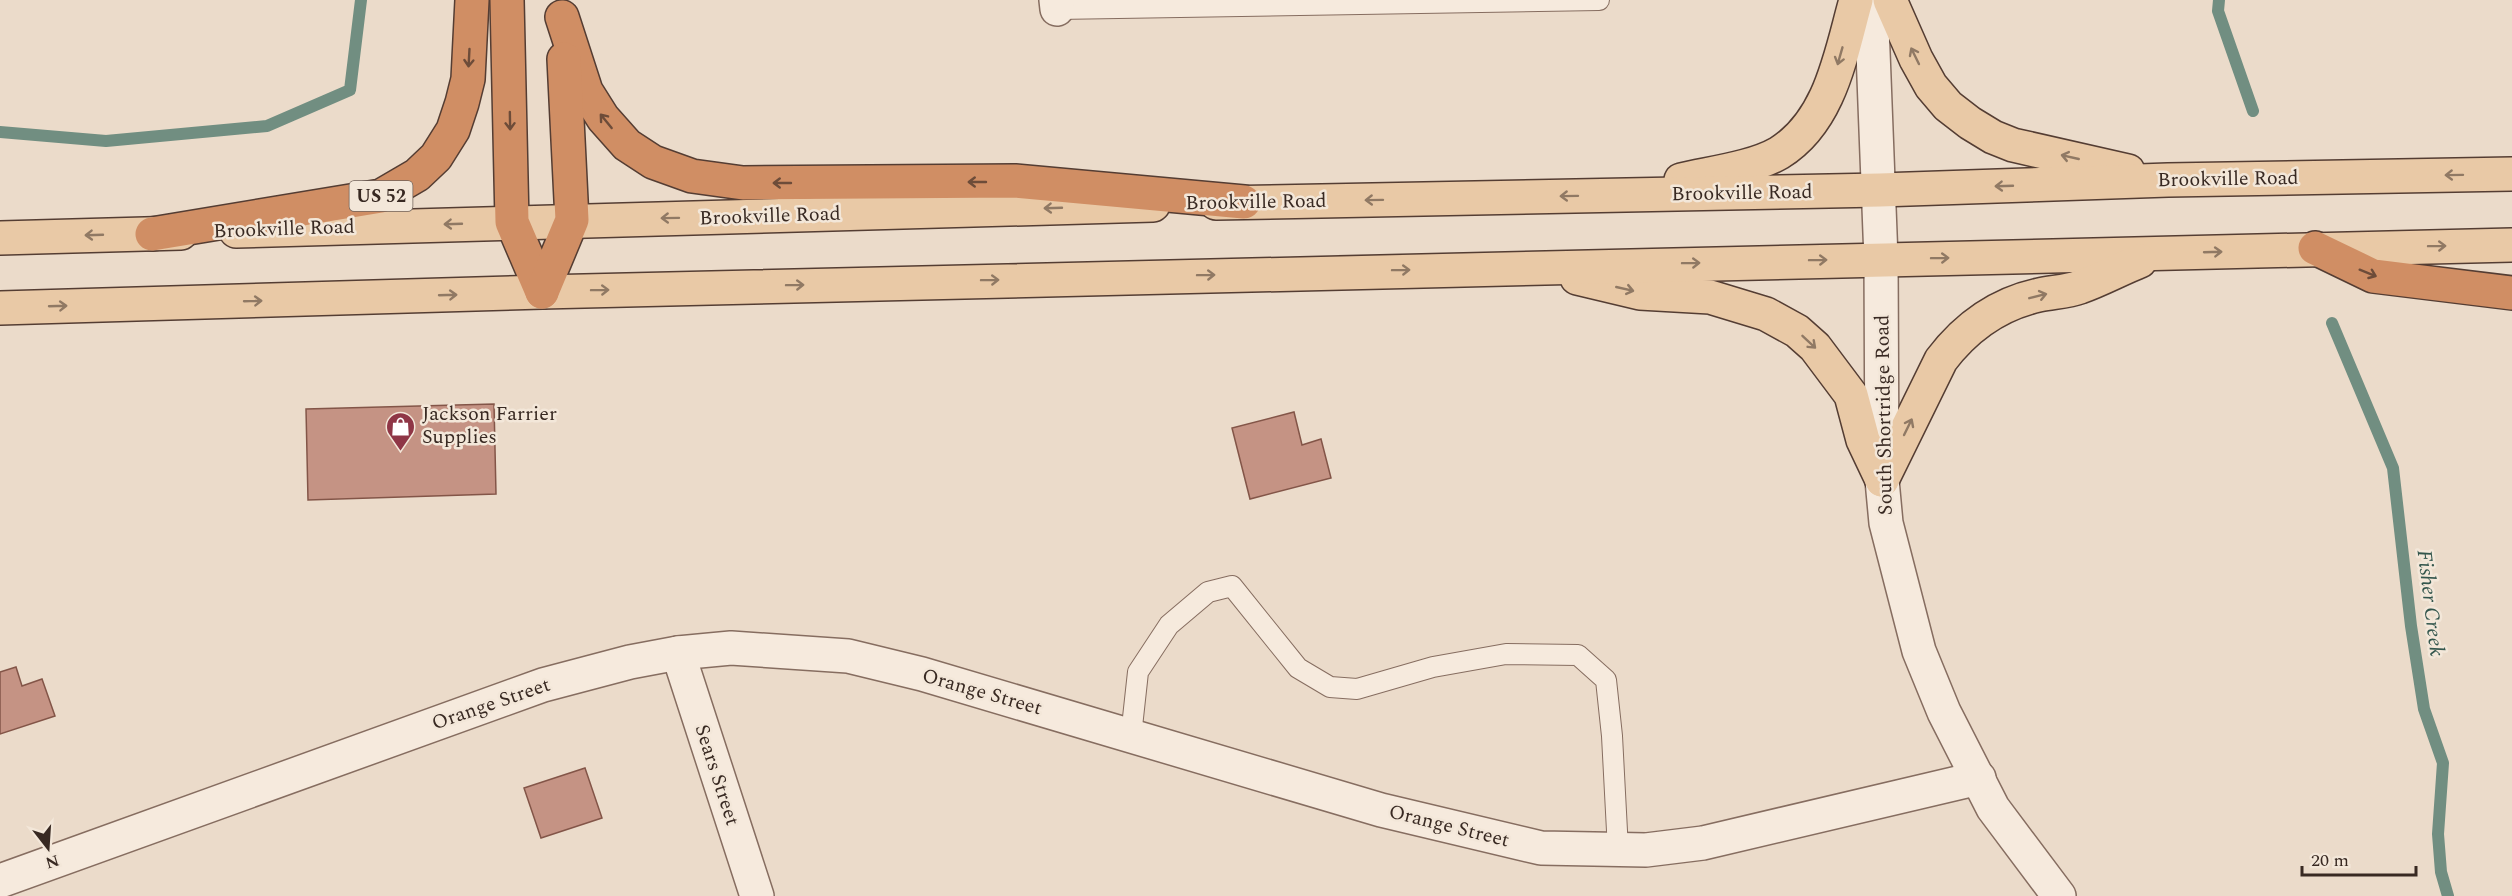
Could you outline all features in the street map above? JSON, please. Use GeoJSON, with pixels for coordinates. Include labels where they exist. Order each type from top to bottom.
{"type":"FeatureCollection","features":[{"type":"Feature","properties":{"kind":"highway","name":"US 52"},"geometry":{"type":"LineString","coordinates":[[153,234],[381,196],[417,175],[436,157],[453,130],[468,79],[472,0]]}},
{"type":"Feature","properties":{"kind":"highway"},"geometry":{"type":"LineString","coordinates":[[507,0],[512,222],[542,292]]}},
{"type":"Feature","properties":{"kind":"highway"},"geometry":{"type":"LineString","coordinates":[[542,292],[572,220],[562,8]]}},
{"type":"Feature","properties":{"kind":"highway"},"geometry":{"type":"LineString","coordinates":[[562,8],[586,92],[603,118],[627,145],[653,162],[692,176],[743,183],[1015,182],[1244,202]]}},
{"type":"Feature","properties":{"kind":"highway"},"geometry":{"type":"LineString","coordinates":[[2315,248],[2373,276],[2512,293]]}},
{"type":"Feature","properties":{"kind":"main road"},"geometry":{"type":"LineString","coordinates":[[1612,195],[1742,166],[1778,153],[1802,134],[1832,86],[1856,0]]}},
{"type":"Feature","properties":{"kind":"main road"},"geometry":{"type":"LineString","coordinates":[[1890,0],[1916,59],[1931,86],[1948,106],[1970,123],[1993,137],[2013,145],[2168,180]]}},
{"type":"Feature","properties":{"kind":"main road","name":"Brookville Road"},"geometry":{"type":"LineString","coordinates":[[0,238],[1244,202],[1880,190],[2168,180],[2512,174]]}},
{"type":"Feature","properties":{"kind":"main road"},"geometry":{"type":"LineString","coordinates":[[0,308],[542,292],[2512,244]]}},
{"type":"Feature","properties":{"kind":"main road"},"geometry":{"type":"LineString","coordinates":[[1882,480],[1941,360],[1953,343],[1974,324],[2005,306],[2038,295],[2078,288],[2154,254]]}},
{"type":"Feature","properties":{"kind":"main road"},"geometry":{"type":"LineString","coordinates":[[1527,267],[1640,292],[1719,299],[1766,314],[1797,331],[1815,347],[1851,395],[1863,440],[1882,480]]}},
{"type":"Feature","properties":{"kind":"street","name":"South Shortridge Road"},"geometry":{"type":"LineString","coordinates":[[1871,0],[1880,190],[1882,480],[1886,523],[1919,651],[1944,712],[1993,808],[2059,896]]}},
{"type":"Feature","properties":{"kind":"street","name":"Orange Street"},"geometry":{"type":"LineString","coordinates":[[0,880],[543,685],[592,671],[678,653],[730,648],[848,656],[922,674],[1382,810],[1495,839],[1541,848],[1647,850],[1704,843],[1978,778]]}},
{"type":"Feature","properties":{"kind":"street","name":"Sears Street"},"geometry":{"type":"LineString","coordinates":[[678,653],[757,896]]}},
{"type":"Feature","properties":{"kind":"lane"},"geometry":{"type":"LineString","coordinates":[[1056,4],[1599,0]]}},
{"type":"Feature","properties":{"kind":"lane"},"geometry":{"type":"LineString","coordinates":[[1131,736],[1138,672],[1168,625],[1208,592],[1232,586],[1298,668],[1330,687],[1357,689],[1432,667],[1506,654],[1578,655],[1606,680],[1612,736],[1618,850]]}},
{"type":"Feature","properties":{"kind":"building","name":"Jackson Farrier Supplies"},"geometry":{"type":"Polygon","coordinates":[[[494,404],[496,494],[308,500],[306,409],[494,404]]]}},
{"type":"Feature","properties":{"kind":"building"},"geometry":{"type":"Polygon","coordinates":[[[1294,412],[1302,445],[1321,439],[1331,478],[1250,499],[1232,428],[1294,412]]]}},
{"type":"Feature","properties":{"kind":"building"},"geometry":{"type":"Polygon","coordinates":[[[16,667],[22,686],[42,679],[55,716],[0,734],[0,672],[16,667]]]}},
{"type":"Feature","properties":{"kind":"building"},"geometry":{"type":"Polygon","coordinates":[[[585,768],[602,818],[541,838],[524,788],[585,768]]]}},
{"type":"Feature","properties":{"kind":"waterway"},"geometry":{"type":"LineString","coordinates":[[0,132],[106,141],[267,126],[350,90],[361,0]]}},
{"type":"Feature","properties":{"kind":"waterway","name":"Fisher Creek"},"geometry":{"type":"LineString","coordinates":[[2219,0],[2218,11],[2253,111]]}},
{"type":"Feature","properties":{"kind":"waterway","name":"Fisher Creek"},"geometry":{"type":"LineString","coordinates":[[2332,323],[2393,468],[2411,626],[2424,709],[2443,763],[2438,834],[2441,872],[2448,896]]}},
{"type":"Feature","properties":{"kind":"place","name":"Jackson Farrier Supplies"},"geometry":{"type":"Point","coordinates":[401,452]}}]}
